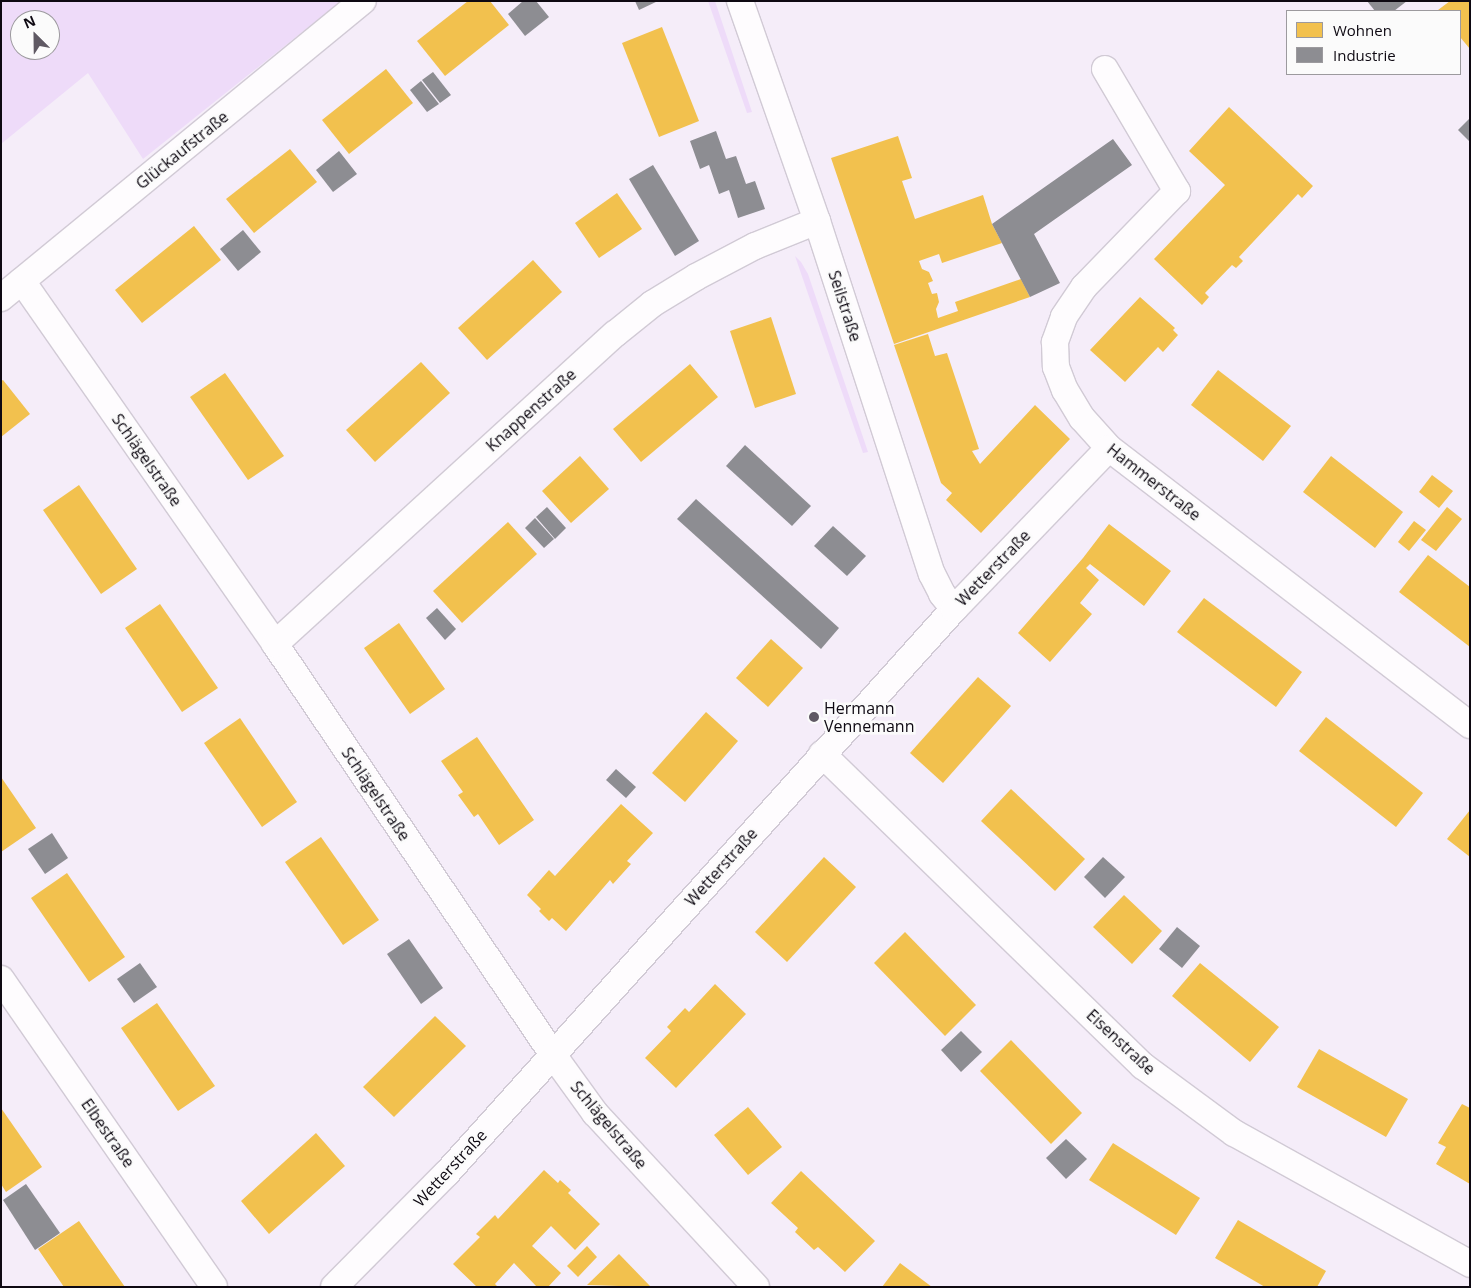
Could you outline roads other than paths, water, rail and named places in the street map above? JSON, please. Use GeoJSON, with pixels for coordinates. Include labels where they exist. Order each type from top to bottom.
{"type":"FeatureCollection","features":[{"type":"Feature","properties":{"kind":"street","name":"Glückaufstraße"},"geometry":{"type":"LineString","coordinates":[[1,298],[363,1]]}},
{"type":"Feature","properties":{"kind":"street","name":"Seilstraße"},"geometry":{"type":"LineString","coordinates":[[740,1],[817,221],[932,574],[942,594],[954,609]]}},
{"type":"Feature","properties":{"kind":"street","name":"Hammerstraße"},"geometry":{"type":"LineString","coordinates":[[1105,69],[1177,192],[1084,287],[1064,317],[1055,342],[1056,367],[1064,390],[1082,418],[1109,448],[1470,725]]}},
{"type":"Feature","properties":{"kind":"street","name":"Knappenstraße"},"geometry":{"type":"LineString","coordinates":[[275,644],[622,328],[652,304],[696,277],[755,246],[817,221]]}},
{"type":"Feature","properties":{"kind":"street","name":"Schlägelstraße"},"geometry":{"type":"LineString","coordinates":[[22,281],[275,644],[553,1055],[595,1113],[756,1287]]}},
{"type":"Feature","properties":{"kind":"street","name":"Wetterstraße"},"geometry":{"type":"LineString","coordinates":[[334,1287],[446,1174],[954,609],[1109,448]]}},
{"type":"Feature","properties":{"kind":"street","name":"Eisenstraße"},"geometry":{"type":"LineString","coordinates":[[822,754],[1144,1066],[1234,1133],[1470,1264]]}},
{"type":"Feature","properties":{"kind":"street","name":"Elbestraße"},"geometry":{"type":"LineString","coordinates":[[1,979],[214,1287]]}},
{"type":"Feature","properties":{"kind":"place","name":"Hermann Vennemann"},"geometry":{"type":"Point","coordinates":[814,717]}}]}
